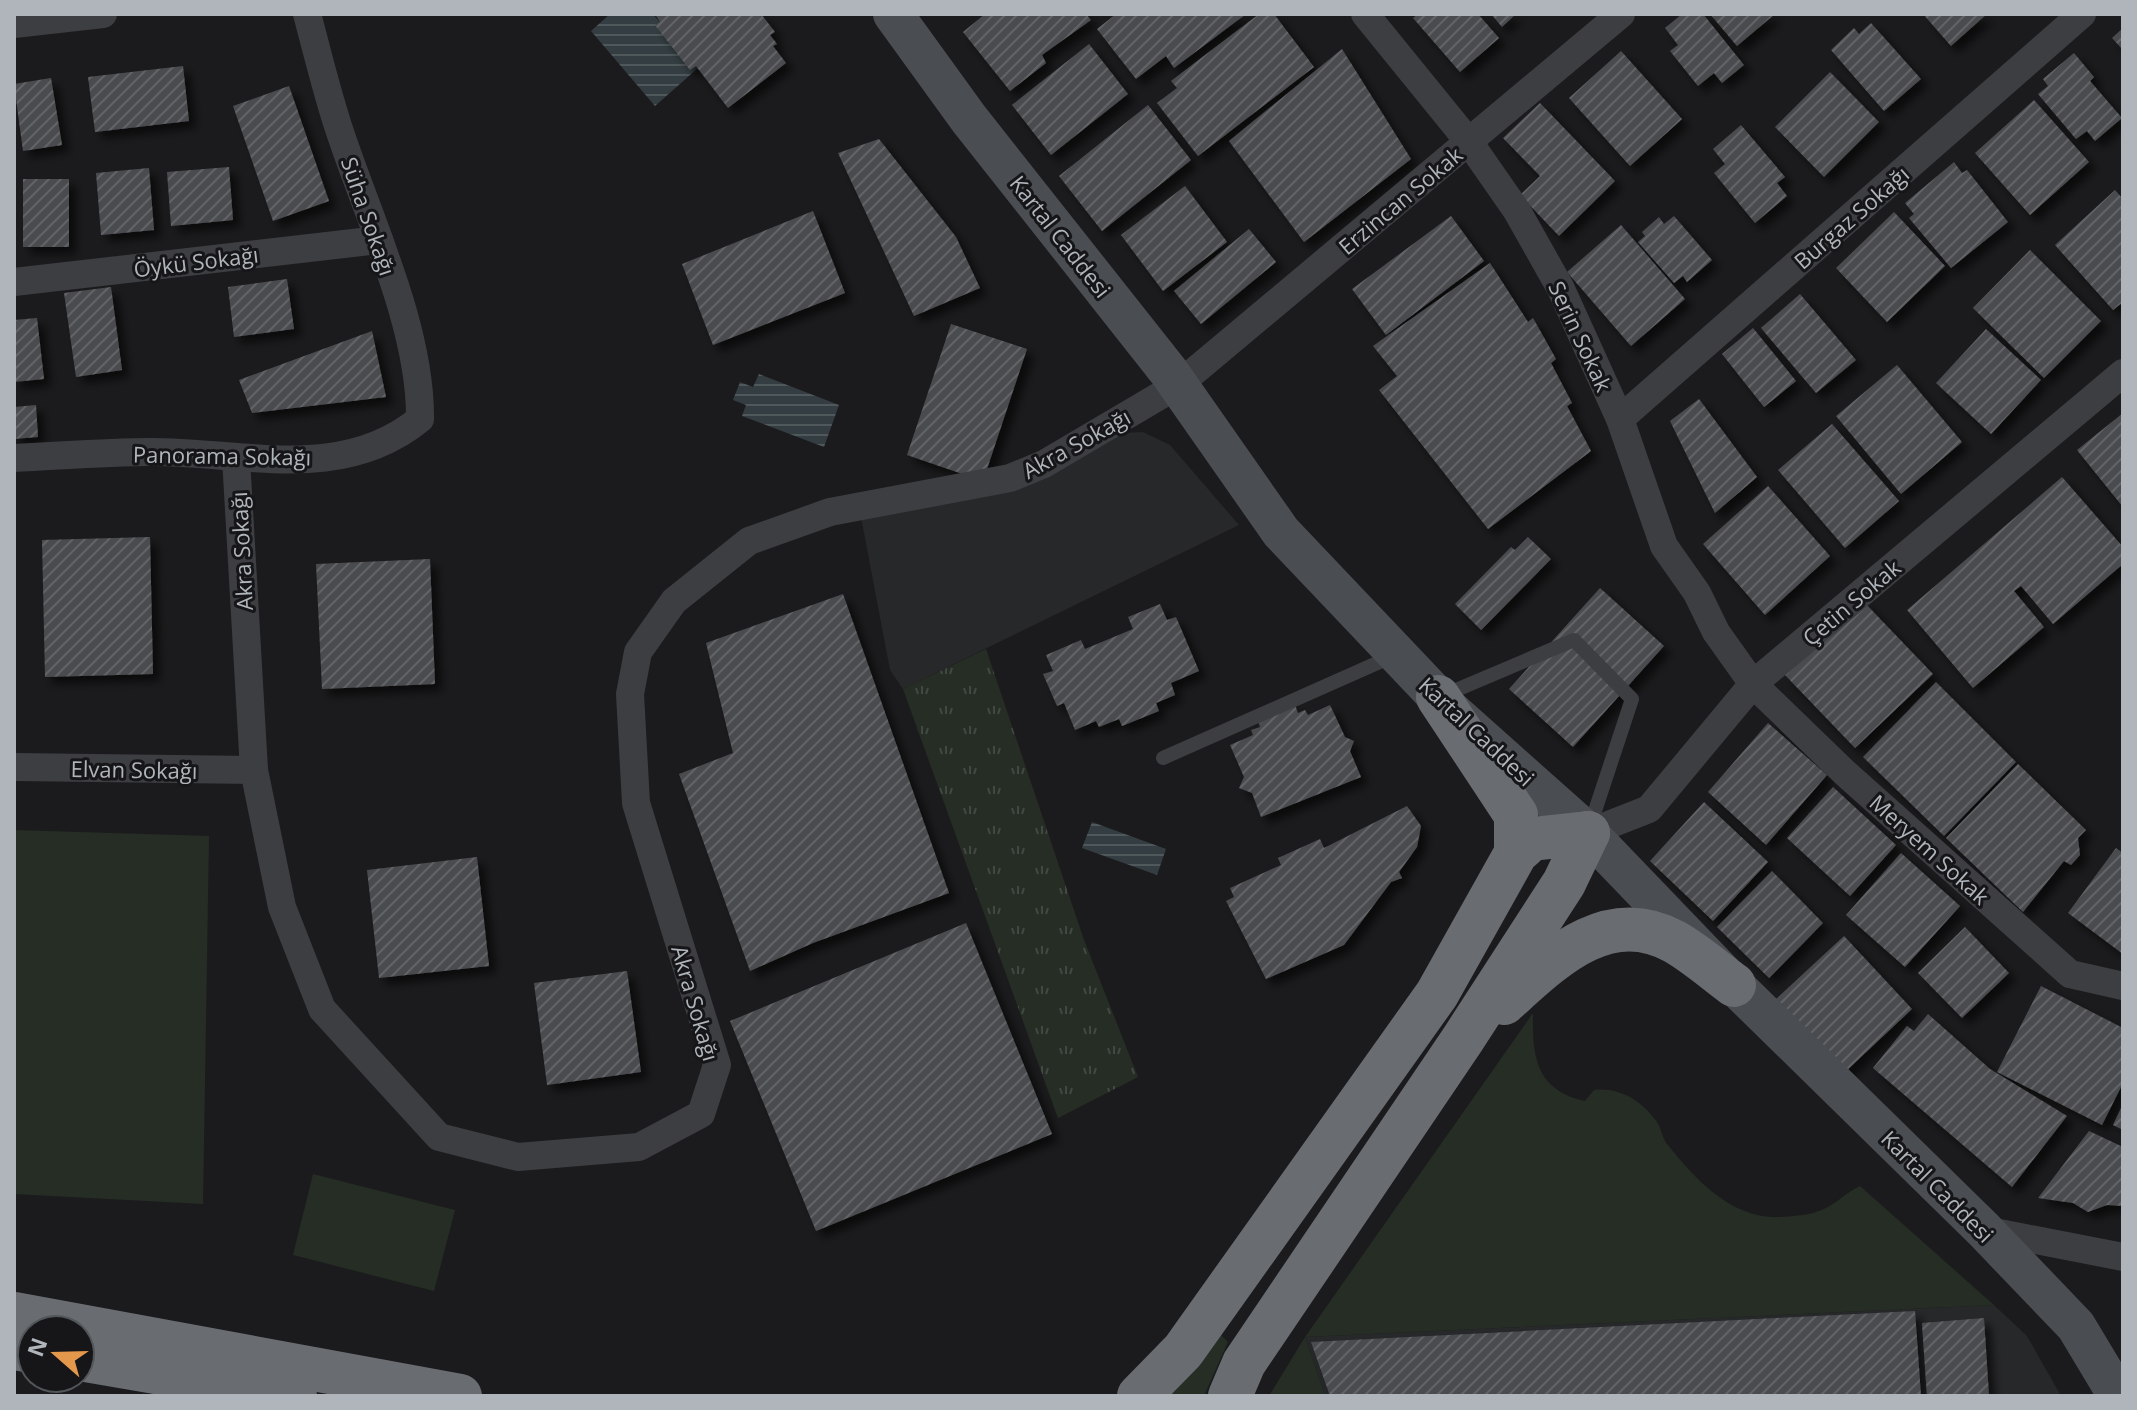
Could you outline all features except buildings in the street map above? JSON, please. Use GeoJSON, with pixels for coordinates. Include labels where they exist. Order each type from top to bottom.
{"type":"FeatureCollection","features":[{"type":"Feature","properties":{"kind":"highway"},"geometry":{"type":"LineString","coordinates":[[1438,697],[1516,815],[1516,853]]}},
{"type":"Feature","properties":{"kind":"highway"},"geometry":{"type":"LineString","coordinates":[[1139,1396],[1183,1351],[1437,994],[1516,853],[1532,839],[1588,833]]}},
{"type":"Feature","properties":{"kind":"highway"},"geometry":{"type":"LineString","coordinates":[[1230,1396],[1244,1363],[1463,1039],[1564,883],[1588,833]]}},
{"type":"Feature","properties":{"kind":"highway"},"geometry":{"type":"LineString","coordinates":[[1463,1039],[1563,950],[1602,933],[1635,929],[1673,941],[1734,985]]}},
{"type":"Feature","properties":{"kind":"highway"},"geometry":{"type":"LineString","coordinates":[[14,1314],[460,1396]]}},
{"type":"Feature","properties":{"kind":"highway"},"geometry":{"type":"LineString","coordinates":[[1128,1396],[1183,1351]]}},
{"type":"Feature","properties":{"kind":"highway"},"geometry":{"type":"LineString","coordinates":[[96,1362],[295,1396]]}},
{"type":"Feature","properties":{"kind":"main road","name":"Kartal Caddesi"},"geometry":{"type":"LineString","coordinates":[[893,14],[969,119],[1178,385],[1281,532],[1438,697],[1588,833],[1734,985],[1984,1230],[2076,1326],[2118,1396]]}},
{"type":"Feature","properties":{"kind":"street"},"geometry":{"type":"LineString","coordinates":[[14,24],[103,14]]}},
{"type":"Feature","properties":{"kind":"street","name":"Süha Sokağı"},"geometry":{"type":"LineString","coordinates":[[307,14],[337,125],[379,240],[420,389],[420,419]]}},
{"type":"Feature","properties":{"kind":"street","name":"Serin Sokak"},"geometry":{"type":"LineString","coordinates":[[1365,14],[1469,142],[1517,211],[1561,289],[1620,419],[1664,546],[1697,593],[1716,632],[1753,684]]}},
{"type":"Feature","properties":{"kind":"street","name":"Erzincan Sokak"},"geometry":{"type":"LineString","coordinates":[[1178,385],[1621,14]]}},
{"type":"Feature","properties":{"kind":"street","name":"Burgaz Sokağı"},"geometry":{"type":"LineString","coordinates":[[1620,419],[2082,14]]}},
{"type":"Feature","properties":{"kind":"street","name":"Öykü Sokağı"},"geometry":{"type":"LineString","coordinates":[[14,282],[379,240]]}},
{"type":"Feature","properties":{"kind":"street","name":"Çetin Sokak"},"geometry":{"type":"LineString","coordinates":[[1588,833],[1649,809],[1753,684],[2123,373]]}},
{"type":"Feature","properties":{"kind":"street","name":"Akra Sokağı"},"geometry":{"type":"LineString","coordinates":[[236,458],[254,770],[282,907],[322,1009],[439,1137],[518,1157],[639,1147],[701,1114],[717,1065],[636,803],[630,694],[638,652],[674,601],[749,541],[830,512],[1010,478],[1044,464],[1178,385]]}},
{"type":"Feature","properties":{"kind":"street","name":"Panorama Sokağı"},"geometry":{"type":"LineString","coordinates":[[14,458],[151,452],[294,461],[366,451],[397,438],[420,419]]}},
{"type":"Feature","properties":{"kind":"street","name":"Meryem Sokak"},"geometry":{"type":"LineString","coordinates":[[1753,684],[1876,802],[2070,974],[2123,986]]}},
{"type":"Feature","properties":{"kind":"street","name":"Elvan Sokağı"},"geometry":{"type":"LineString","coordinates":[[14,767],[254,770]]}},
{"type":"Feature","properties":{"kind":"street"},"geometry":{"type":"LineString","coordinates":[[1984,1230],[2123,1257]]}},
{"type":"Feature","properties":{"kind":"lane"},"geometry":{"type":"LineString","coordinates":[[1438,697],[1574,640],[1632,699],[1588,833]]}},
{"type":"Feature","properties":{"kind":"lane"},"geometry":{"type":"LineString","coordinates":[[1163,758],[1397,654]]}},
{"type":"Feature","properties":{"kind":"shaded area"},"geometry":{"type":"Polygon","coordinates":[[[610,14],[653,14],[698,68],[655,106],[591,31],[610,14]]]}},
{"type":"Feature","properties":{"kind":"shaded area"},"geometry":{"type":"Polygon","coordinates":[[[759,374],[839,405],[824,447],[742,416],[746,405],[733,400],[740,382],[753,387],[759,374]]]}},
{"type":"Feature","properties":{"kind":"shaded area"},"geometry":{"type":"Polygon","coordinates":[[[1143,432],[1170,445],[1239,525],[903,689],[890,670],[860,512],[1123,433],[1143,432]]]}},
{"type":"Feature","properties":{"kind":"shaded area"},"geometry":{"type":"Polygon","coordinates":[[[1092,822],[1166,849],[1157,875],[1082,848],[1092,822]]]}},
{"type":"Feature","properties":{"kind":"shaded area"},"geometry":{"type":"Polygon","coordinates":[[[1994,1305],[2027,1336],[2061,1396],[1325,1396],[1305,1337],[1994,1305]]]}},
{"type":"Feature","properties":{"kind":"green space"},"geometry":{"type":"Polygon","coordinates":[[[986,649],[1084,940],[1138,1077],[1058,1118],[903,689],[986,649]]]}},
{"type":"Feature","properties":{"kind":"green space"},"geometry":{"type":"Polygon","coordinates":[[[14,830],[209,836],[203,1204],[14,1194],[14,830]]]}},
{"type":"Feature","properties":{"kind":"green space"},"geometry":{"type":"Polygon","coordinates":[[[1533,1013],[1536,1057],[1540,1069],[1556,1089],[1585,1101],[1594,1090],[1613,1091],[1630,1097],[1657,1122],[1667,1144],[1690,1171],[1731,1205],[1764,1216],[1803,1215],[1824,1209],[1860,1186],[1994,1305],[1305,1337],[1533,1013]]]}},
{"type":"Feature","properties":{"kind":"green space"},"geometry":{"type":"Polygon","coordinates":[[[313,1174],[455,1210],[434,1291],[293,1255],[313,1174]]]}},
{"type":"Feature","properties":{"kind":"green space"},"geometry":{"type":"Polygon","coordinates":[[[1218,1332],[1228,1342],[1204,1396],[1168,1396],[1218,1332]]]}},
{"type":"Feature","properties":{"kind":"green space"},"geometry":{"type":"Polygon","coordinates":[[[1305,1337],[1325,1396],[1269,1396],[1305,1337]]]}}]}
